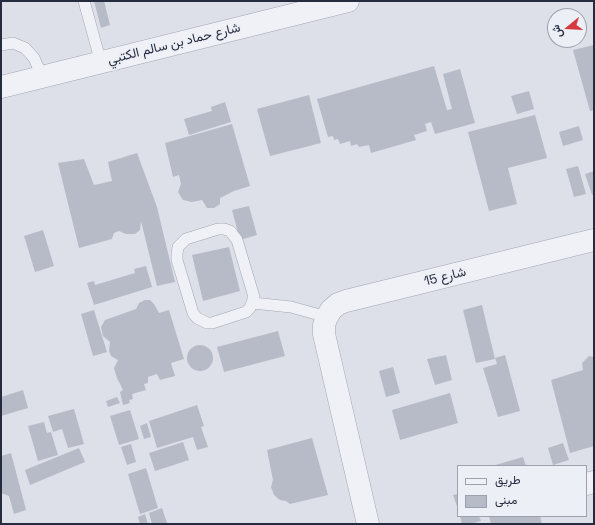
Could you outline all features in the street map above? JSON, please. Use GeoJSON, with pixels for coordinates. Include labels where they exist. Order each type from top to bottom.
{"type":"FeatureCollection","features":[{"type":"Feature","properties":{"kind":"street","name":"شارع حماد بن سالم الكتبي"},"geometry":{"type":"LineString","coordinates":[[1,87],[348,1]]}},
{"type":"Feature","properties":{"kind":"street","name":"شارع 15"},"geometry":{"type":"LineString","coordinates":[[327,317],[331,310],[338,304],[346,301],[594,240]]}},
{"type":"Feature","properties":{"kind":"street"},"geometry":{"type":"LineString","coordinates":[[327,317],[324,325],[325,342],[368,524]]}},
{"type":"Feature","properties":{"kind":"lane"},"geometry":{"type":"LineString","coordinates":[[84,1],[101,63]]}},
{"type":"Feature","properties":{"kind":"lane"},"geometry":{"type":"LineString","coordinates":[[1,45],[13,44],[25,48],[34,58],[42,76]]}},
{"type":"Feature","properties":{"kind":"lane"},"geometry":{"type":"LineString","coordinates":[[218,229],[230,231],[237,240],[253,291],[253,303],[246,312],[212,323],[207,323],[196,318],[177,260],[178,247],[181,242],[218,229]]}},
{"type":"Feature","properties":{"kind":"lane"},"geometry":{"type":"LineString","coordinates":[[253,303],[290,307],[327,317]]}},
{"type":"Feature","properties":{"kind":"building"},"geometry":{"type":"Polygon","coordinates":[[[94,1],[104,1],[110,25],[101,28],[94,1]]]}},
{"type":"Feature","properties":{"kind":"building"},"geometry":{"type":"Polygon","coordinates":[[[594,45],[594,110],[590,111],[573,50],[587,48],[587,47],[594,45]]]}},
{"type":"Feature","properties":{"kind":"building"},"geometry":{"type":"Polygon","coordinates":[[[434,66],[447,110],[452,109],[443,74],[460,69],[475,123],[435,134],[431,122],[425,124],[427,131],[414,135],[416,140],[371,153],[369,145],[359,147],[357,144],[351,146],[350,141],[340,144],[338,139],[334,140],[333,136],[328,137],[317,99],[434,66]]]}},
{"type":"Feature","properties":{"kind":"building"},"geometry":{"type":"Polygon","coordinates":[[[529,91],[534,109],[517,114],[511,96],[529,91]]]}},
{"type":"Feature","properties":{"kind":"building"},"geometry":{"type":"Polygon","coordinates":[[[309,95],[321,143],[270,156],[257,109],[309,95]]]}},
{"type":"Feature","properties":{"kind":"building"},"geometry":{"type":"Polygon","coordinates":[[[225,102],[231,122],[189,135],[184,119],[212,111],[211,107],[225,102]]]}},
{"type":"Feature","properties":{"kind":"building"},"geometry":{"type":"Polygon","coordinates":[[[535,115],[547,158],[508,168],[517,204],[489,211],[468,132],[535,115]]]}},
{"type":"Feature","properties":{"kind":"building"},"geometry":{"type":"Polygon","coordinates":[[[232,124],[250,186],[234,191],[220,198],[220,204],[214,208],[207,208],[202,200],[192,202],[183,200],[178,192],[181,184],[179,175],[173,177],[165,143],[232,124]]]}},
{"type":"Feature","properties":{"kind":"building"},"geometry":{"type":"Polygon","coordinates":[[[579,126],[583,140],[563,146],[559,132],[579,126]]]}},
{"type":"Feature","properties":{"kind":"building"},"geometry":{"type":"Polygon","coordinates":[[[137,153],[157,207],[175,282],[157,286],[141,221],[140,230],[135,234],[126,234],[119,231],[114,233],[112,239],[79,248],[58,163],[84,159],[94,185],[112,181],[108,162],[137,153]]]}},
{"type":"Feature","properties":{"kind":"building"},"geometry":{"type":"Polygon","coordinates":[[[578,166],[586,194],[574,197],[566,169],[578,166]]]}},
{"type":"Feature","properties":{"kind":"building"},"geometry":{"type":"Polygon","coordinates":[[[594,171],[594,195],[592,195],[585,174],[594,171]]]}},
{"type":"Feature","properties":{"kind":"building"},"geometry":{"type":"Polygon","coordinates":[[[249,206],[257,235],[240,240],[232,210],[249,206]]]}},
{"type":"Feature","properties":{"kind":"building"},"geometry":{"type":"Polygon","coordinates":[[[43,230],[54,266],[35,272],[24,236],[43,230]]]}},
{"type":"Feature","properties":{"kind":"building"},"geometry":{"type":"Polygon","coordinates":[[[229,247],[240,291],[203,301],[192,255],[229,247]]]}},
{"type":"Feature","properties":{"kind":"building"},"geometry":{"type":"Polygon","coordinates":[[[146,266],[152,287],[94,305],[87,283],[94,281],[95,285],[135,273],[134,269],[146,266]]]}},
{"type":"Feature","properties":{"kind":"building"},"geometry":{"type":"Polygon","coordinates":[[[145,300],[150,300],[159,313],[169,310],[184,359],[171,363],[175,376],[160,380],[157,374],[148,377],[148,383],[144,384],[146,390],[132,394],[133,399],[129,400],[130,403],[123,405],[120,392],[123,390],[114,368],[118,360],[111,356],[109,351],[110,342],[103,336],[101,327],[105,320],[136,309],[139,303],[145,300]]]}},
{"type":"Feature","properties":{"kind":"building"},"geometry":{"type":"Polygon","coordinates":[[[482,305],[495,359],[476,363],[463,310],[482,305]]]}},
{"type":"Feature","properties":{"kind":"building"},"geometry":{"type":"Polygon","coordinates":[[[94,310],[107,352],[93,356],[81,314],[94,310]]]}},
{"type":"Feature","properties":{"kind":"building"},"geometry":{"type":"Polygon","coordinates":[[[278,331],[285,356],[224,372],[217,347],[278,331]]]}},
{"type":"Feature","properties":{"kind":"building"},"geometry":{"type":"Polygon","coordinates":[[[200,345],[209,349],[213,358],[209,367],[200,371],[191,367],[187,358],[191,349],[200,345]]]}},
{"type":"Feature","properties":{"kind":"building"},"geometry":{"type":"Polygon","coordinates":[[[446,355],[452,380],[435,385],[427,359],[446,355]]]}},
{"type":"Feature","properties":{"kind":"building"},"geometry":{"type":"Polygon","coordinates":[[[505,355],[520,411],[498,417],[483,368],[497,364],[495,358],[505,355]]]}},
{"type":"Feature","properties":{"kind":"building"},"geometry":{"type":"Polygon","coordinates":[[[589,356],[594,357],[594,446],[570,453],[551,380],[583,370],[582,363],[589,356]]]}},
{"type":"Feature","properties":{"kind":"building"},"geometry":{"type":"Polygon","coordinates":[[[393,367],[400,393],[386,397],[379,371],[393,367]]]}},
{"type":"Feature","properties":{"kind":"building"},"geometry":{"type":"Polygon","coordinates":[[[23,390],[28,408],[1,416],[1,397],[23,390]]]}},
{"type":"Feature","properties":{"kind":"building"},"geometry":{"type":"Polygon","coordinates":[[[450,393],[458,423],[400,440],[392,410],[450,393]]]}},
{"type":"Feature","properties":{"kind":"building"},"geometry":{"type":"Polygon","coordinates":[[[117,397],[120,403],[108,407],[106,401],[117,397]]]}},
{"type":"Feature","properties":{"kind":"building"},"geometry":{"type":"Polygon","coordinates":[[[197,405],[204,426],[201,427],[208,447],[197,450],[193,437],[157,448],[149,421],[197,405]]]}},
{"type":"Feature","properties":{"kind":"building"},"geometry":{"type":"Polygon","coordinates":[[[74,409],[84,444],[68,448],[62,429],[53,432],[48,416],[74,409]]]}},
{"type":"Feature","properties":{"kind":"building"},"geometry":{"type":"Polygon","coordinates":[[[130,410],[139,439],[119,445],[110,416],[130,410]]]}},
{"type":"Feature","properties":{"kind":"building"},"geometry":{"type":"Polygon","coordinates":[[[44,422],[47,433],[51,432],[58,455],[38,461],[28,426],[44,422]]]}},
{"type":"Feature","properties":{"kind":"building"},"geometry":{"type":"Polygon","coordinates":[[[147,423],[151,437],[144,439],[140,426],[147,423]]]}},
{"type":"Feature","properties":{"kind":"building"},"geometry":{"type":"Polygon","coordinates":[[[312,438],[328,495],[290,504],[286,501],[280,500],[274,495],[271,487],[273,480],[267,450],[312,438]]]}},
{"type":"Feature","properties":{"kind":"building"},"geometry":{"type":"Polygon","coordinates":[[[183,442],[189,460],[155,471],[149,453],[183,442]]]}},
{"type":"Feature","properties":{"kind":"building"},"geometry":{"type":"Polygon","coordinates":[[[563,443],[569,460],[553,465],[548,448],[563,443]]]}},
{"type":"Feature","properties":{"kind":"building"},"geometry":{"type":"Polygon","coordinates":[[[131,444],[136,462],[127,465],[121,447],[131,444]]]}},
{"type":"Feature","properties":{"kind":"building"},"geometry":{"type":"Polygon","coordinates":[[[79,448],[85,462],[30,485],[25,470],[79,448]]]}},
{"type":"Feature","properties":{"kind":"building"},"geometry":{"type":"Polygon","coordinates":[[[11,453],[26,510],[14,514],[9,496],[1,493],[1,456],[11,453]]]}},
{"type":"Feature","properties":{"kind":"building"},"geometry":{"type":"Polygon","coordinates":[[[523,457],[526,465],[495,465],[523,457]]]}},
{"type":"Feature","properties":{"kind":"building"},"geometry":{"type":"Polygon","coordinates":[[[146,468],[158,508],[140,514],[128,474],[146,468]]]}},
{"type":"Feature","properties":{"kind":"building"},"geometry":{"type":"Polygon","coordinates":[[[457,494],[457,506],[453,495],[457,494]]]}},
{"type":"Feature","properties":{"kind":"building"},"geometry":{"type":"Polygon","coordinates":[[[162,508],[167,523],[152,524],[149,513],[162,508]]]}},
{"type":"Feature","properties":{"kind":"building"},"geometry":{"type":"Polygon","coordinates":[[[145,514],[148,524],[140,524],[138,517],[145,514]]]}},
{"type":"Feature","properties":{"kind":"building"},"geometry":{"type":"Polygon","coordinates":[[[460,517],[479,517],[481,521],[470,524],[462,524],[460,517]]]}},
{"type":"Feature","properties":{"kind":"building"},"geometry":{"type":"Polygon","coordinates":[[[489,517],[540,517],[542,524],[491,524],[489,517]]]}}]}
